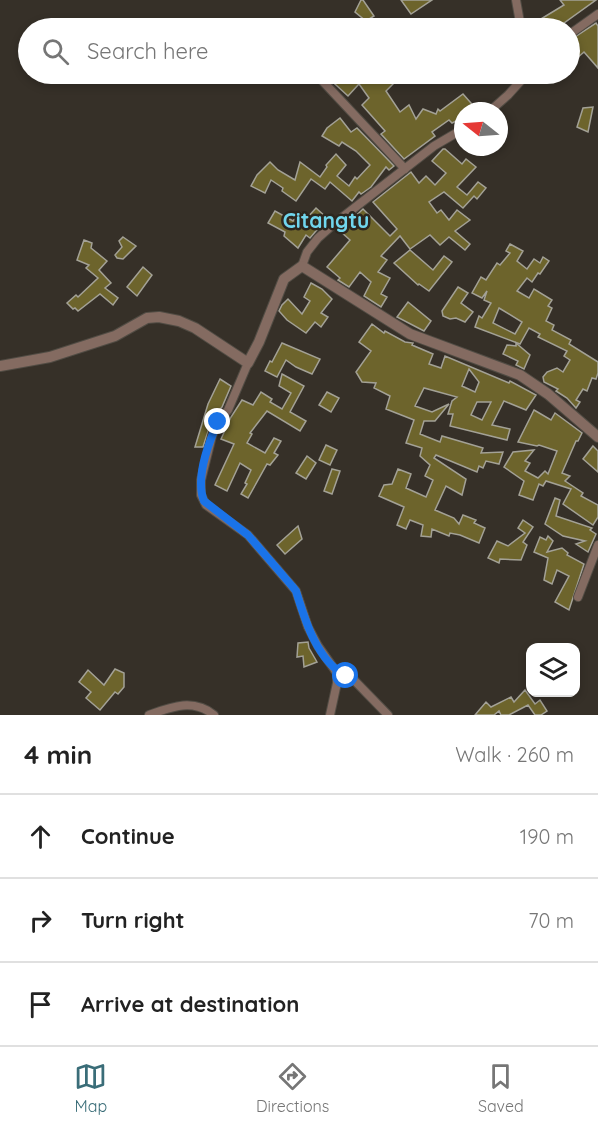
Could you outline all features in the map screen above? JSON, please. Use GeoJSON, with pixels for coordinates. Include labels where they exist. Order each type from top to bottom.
{"type":"FeatureCollection","features":[{"type":"Feature","properties":{"kind":"street"},"geometry":{"type":"LineString","coordinates":[[516,0],[520,18]]}},
{"type":"Feature","properties":{"kind":"street"},"geometry":{"type":"LineString","coordinates":[[580,27],[598,14]]}},
{"type":"Feature","properties":{"kind":"street"},"geometry":{"type":"LineString","coordinates":[[325,84],[405,169]]}},
{"type":"Feature","properties":{"kind":"street"},"geometry":{"type":"LineString","coordinates":[[500,102],[518,84]]}},
{"type":"Feature","properties":{"kind":"street"},"geometry":{"type":"LineString","coordinates":[[330,715],[337,673],[308,627],[296,591],[248,535],[206,505],[201,495],[201,480],[212,436],[218,422],[228,410],[248,363],[260,342],[284,279],[302,266],[307,252],[318,238],[364,199],[434,146],[454,134]]}},
{"type":"Feature","properties":{"kind":"street"},"geometry":{"type":"LineString","coordinates":[[302,266],[410,334],[520,375],[548,394],[598,437]]}},
{"type":"Feature","properties":{"kind":"street"},"geometry":{"type":"LineString","coordinates":[[0,366],[60,354],[115,336],[151,317],[171,318],[189,324],[248,363]]}},
{"type":"Feature","properties":{"kind":"street"},"geometry":{"type":"LineString","coordinates":[[578,597],[598,545]]}},
{"type":"Feature","properties":{"kind":"street"},"geometry":{"type":"LineString","coordinates":[[334,669],[353,679],[388,715]]}},
{"type":"Feature","properties":{"kind":"street"},"geometry":{"type":"LineString","coordinates":[[149,715],[177,705],[189,705],[202,708],[214,715]]}},
{"type":"Feature","properties":{"kind":"building"},"geometry":{"type":"Polygon","coordinates":[[[363,0],[374,16],[362,18],[355,12],[363,0]]]}},
{"type":"Feature","properties":{"kind":"building"},"geometry":{"type":"Polygon","coordinates":[[[401,0],[432,0],[411,14],[401,0]]]}},
{"type":"Feature","properties":{"kind":"building"},"geometry":{"type":"Polygon","coordinates":[[[560,0],[596,0],[571,18],[543,18],[564,5],[560,0]]]}},
{"type":"Feature","properties":{"kind":"building"},"geometry":{"type":"Polygon","coordinates":[[[596,23],[598,26],[598,68],[584,52],[580,55],[580,33],[596,23]]]}},
{"type":"Feature","properties":{"kind":"building"},"geometry":{"type":"Polygon","coordinates":[[[335,84],[359,84],[348,96],[335,84]]]}},
{"type":"Feature","properties":{"kind":"building"},"geometry":{"type":"Polygon","coordinates":[[[359,84],[393,84],[386,91],[400,112],[409,105],[416,119],[423,109],[436,114],[438,109],[440,111],[463,94],[470,102],[454,102],[454,122],[449,120],[432,132],[435,136],[404,159],[381,134],[385,131],[362,105],[369,98],[359,84]]]}},
{"type":"Feature","properties":{"kind":"building"},"geometry":{"type":"Polygon","coordinates":[[[593,107],[588,132],[577,127],[583,108],[593,107]]]}},
{"type":"Feature","properties":{"kind":"building"},"geometry":{"type":"Polygon","coordinates":[[[340,118],[351,132],[357,128],[394,166],[389,170],[386,167],[371,187],[361,194],[359,192],[352,201],[330,182],[325,189],[311,179],[296,201],[271,180],[265,193],[251,186],[257,175],[270,162],[278,170],[295,180],[300,162],[320,177],[326,165],[336,154],[346,165],[337,176],[349,186],[355,177],[357,179],[370,165],[356,151],[342,142],[339,146],[322,136],[327,128],[340,118]]]}},
{"type":"Feature","properties":{"kind":"building"},"geometry":{"type":"Polygon","coordinates":[[[443,149],[462,164],[466,159],[476,167],[457,187],[467,195],[478,182],[486,188],[477,199],[474,196],[463,208],[444,192],[429,202],[437,213],[441,210],[449,220],[457,210],[470,220],[455,231],[470,244],[465,250],[449,237],[440,245],[430,235],[410,249],[400,236],[381,256],[387,260],[378,272],[390,278],[381,294],[387,297],[381,307],[364,296],[371,282],[360,272],[349,287],[338,280],[340,278],[327,267],[350,240],[340,231],[363,209],[390,236],[397,229],[373,202],[411,172],[419,183],[426,176],[435,185],[446,173],[432,161],[443,149]]]}},
{"type":"Feature","properties":{"kind":"building"},"geometry":{"type":"Polygon","coordinates":[[[316,208],[327,218],[310,238],[306,235],[298,248],[284,236],[285,232],[268,223],[275,211],[293,221],[300,212],[307,218],[316,208]]]}},
{"type":"Feature","properties":{"kind":"building"},"geometry":{"type":"Polygon","coordinates":[[[123,237],[136,246],[123,259],[115,255],[122,247],[119,241],[123,237]]]}},
{"type":"Feature","properties":{"kind":"building"},"geometry":{"type":"Polygon","coordinates":[[[84,240],[92,243],[91,248],[107,261],[99,270],[111,283],[105,288],[118,298],[113,305],[100,294],[78,311],[67,303],[76,295],[78,297],[98,278],[86,268],[89,265],[77,260],[84,240]]]}},
{"type":"Feature","properties":{"kind":"building"},"geometry":{"type":"Polygon","coordinates":[[[510,244],[523,251],[517,261],[527,269],[534,259],[540,263],[543,257],[549,261],[532,282],[527,278],[517,291],[529,298],[534,289],[552,300],[548,306],[552,308],[546,321],[554,325],[552,330],[571,340],[569,344],[598,362],[596,379],[592,378],[587,391],[583,389],[576,400],[580,402],[576,408],[556,391],[558,389],[544,382],[543,377],[547,372],[557,368],[563,372],[570,360],[564,356],[567,351],[538,337],[540,334],[529,328],[520,344],[475,327],[479,316],[482,318],[491,303],[484,300],[487,291],[482,298],[472,293],[481,277],[486,280],[497,263],[500,265],[510,253],[506,251],[510,244]],[[499,308],[493,323],[515,334],[522,322],[499,308]]]}},
{"type":"Feature","properties":{"kind":"building"},"geometry":{"type":"Polygon","coordinates":[[[410,250],[433,270],[444,256],[452,262],[429,291],[418,285],[394,263],[410,250]]]}},
{"type":"Feature","properties":{"kind":"building"},"geometry":{"type":"Polygon","coordinates":[[[143,267],[152,275],[137,296],[127,287],[143,267]]]}},
{"type":"Feature","properties":{"kind":"building"},"geometry":{"type":"Polygon","coordinates":[[[311,283],[322,289],[332,299],[321,313],[328,317],[321,327],[315,322],[306,333],[287,320],[279,311],[288,299],[302,314],[310,301],[304,297],[311,283]]]}},
{"type":"Feature","properties":{"kind":"building"},"geometry":{"type":"Polygon","coordinates":[[[458,287],[468,293],[461,303],[473,312],[465,322],[443,316],[442,311],[458,287]]]}},
{"type":"Feature","properties":{"kind":"building"},"geometry":{"type":"Polygon","coordinates":[[[408,302],[431,321],[424,331],[397,317],[408,302]]]}},
{"type":"Feature","properties":{"kind":"building"},"geometry":{"type":"Polygon","coordinates":[[[372,324],[384,333],[385,331],[405,342],[413,343],[412,345],[433,354],[429,364],[441,368],[445,356],[509,383],[510,381],[536,395],[526,410],[504,401],[492,425],[510,429],[507,440],[450,426],[453,414],[448,414],[452,401],[457,397],[424,388],[415,406],[432,412],[449,404],[435,421],[424,421],[420,434],[440,442],[442,436],[483,448],[481,453],[503,452],[499,464],[486,461],[483,468],[479,466],[477,472],[436,455],[434,458],[466,479],[462,495],[446,486],[435,510],[454,518],[459,524],[463,515],[476,520],[474,523],[485,528],[479,543],[460,535],[450,533],[449,536],[432,529],[431,537],[421,536],[423,525],[410,520],[406,529],[397,525],[404,507],[379,496],[384,485],[392,484],[398,469],[411,474],[406,488],[426,497],[433,480],[425,476],[430,465],[420,456],[422,448],[406,443],[414,420],[386,409],[390,396],[374,388],[376,383],[362,382],[356,372],[371,351],[359,342],[372,324]],[[469,369],[462,386],[475,392],[479,382],[469,369]],[[477,402],[471,415],[482,420],[491,402],[477,402]]]}},
{"type":"Feature","properties":{"kind":"building"},"geometry":{"type":"Polygon","coordinates":[[[282,343],[320,359],[312,374],[286,360],[277,377],[265,371],[282,343]]]}},
{"type":"Feature","properties":{"kind":"building"},"geometry":{"type":"Polygon","coordinates":[[[516,343],[530,355],[524,369],[516,365],[518,361],[503,354],[507,345],[516,346],[516,343]]]}},
{"type":"Feature","properties":{"kind":"building"},"geometry":{"type":"Polygon","coordinates":[[[282,374],[304,386],[290,412],[306,421],[300,431],[267,411],[250,433],[252,434],[247,443],[265,453],[274,438],[281,441],[274,453],[278,455],[270,465],[267,464],[248,498],[241,494],[251,470],[240,463],[227,491],[215,485],[234,444],[221,439],[231,417],[242,400],[253,405],[261,392],[272,399],[270,402],[282,409],[291,393],[279,386],[282,374]]]}},
{"type":"Feature","properties":{"kind":"building"},"geometry":{"type":"Polygon","coordinates":[[[220,379],[231,386],[222,407],[212,419],[203,447],[195,447],[208,404],[220,379]]]}},
{"type":"Feature","properties":{"kind":"building"},"geometry":{"type":"Polygon","coordinates":[[[327,392],[339,398],[331,412],[319,405],[327,392]]]}},
{"type":"Feature","properties":{"kind":"building"},"geometry":{"type":"Polygon","coordinates":[[[534,410],[551,420],[555,413],[582,433],[562,473],[570,476],[565,481],[583,493],[581,496],[598,505],[598,517],[593,525],[563,504],[571,489],[546,481],[543,486],[539,484],[533,500],[519,495],[524,481],[504,467],[513,452],[534,450],[525,461],[530,463],[525,471],[538,478],[545,471],[548,474],[557,451],[518,442],[534,410]]]}},
{"type":"Feature","properties":{"kind":"building"},"geometry":{"type":"Polygon","coordinates":[[[326,445],[337,450],[330,465],[319,460],[326,445]]]}},
{"type":"Feature","properties":{"kind":"building"},"geometry":{"type":"Polygon","coordinates":[[[593,446],[598,451],[598,472],[583,459],[593,446]]]}},
{"type":"Feature","properties":{"kind":"building"},"geometry":{"type":"Polygon","coordinates":[[[307,456],[316,463],[306,479],[296,473],[307,456]]]}},
{"type":"Feature","properties":{"kind":"building"},"geometry":{"type":"Polygon","coordinates":[[[332,469],[340,471],[332,494],[324,491],[332,469]]]}},
{"type":"Feature","properties":{"kind":"building"},"geometry":{"type":"Polygon","coordinates":[[[555,498],[560,500],[556,516],[592,528],[590,530],[596,534],[588,552],[576,544],[585,541],[563,536],[545,524],[555,498]]]}},
{"type":"Feature","properties":{"kind":"building"},"geometry":{"type":"Polygon","coordinates":[[[523,520],[533,527],[523,542],[527,545],[521,560],[500,559],[499,563],[488,558],[497,541],[508,546],[525,533],[518,528],[523,520]]]}},
{"type":"Feature","properties":{"kind":"building"},"geometry":{"type":"Polygon","coordinates":[[[298,526],[302,539],[285,554],[277,545],[298,526]]]}},
{"type":"Feature","properties":{"kind":"building"},"geometry":{"type":"Polygon","coordinates":[[[548,536],[553,541],[547,552],[562,548],[568,553],[567,555],[584,564],[569,610],[555,602],[569,576],[557,570],[552,584],[544,580],[548,558],[534,552],[540,537],[546,540],[548,536]]]}},
{"type":"Feature","properties":{"kind":"building"},"geometry":{"type":"Polygon","coordinates":[[[308,642],[317,662],[304,667],[303,656],[297,657],[298,643],[308,642]]]}},
{"type":"Feature","properties":{"kind":"building"},"geometry":{"type":"Polygon","coordinates":[[[115,669],[124,673],[124,687],[118,694],[115,692],[100,710],[86,698],[91,692],[79,682],[88,670],[104,685],[115,669]]]}},
{"type":"Feature","properties":{"kind":"building"},"geometry":{"type":"Polygon","coordinates":[[[525,690],[526,697],[530,697],[535,704],[540,700],[547,711],[541,715],[535,715],[528,705],[509,715],[501,715],[499,711],[494,715],[475,715],[486,702],[491,707],[511,697],[514,702],[525,690]]]}},
{"type":"Feature","properties":{"kind":"district","name":"Citangtu"},"geometry":{"type":"Point","coordinates":[326,220]}},
{"type":"Feature","properties":{"kind":"route"},"geometry":{"type":"LineString","coordinates":[[218,422],[212,436],[201,480],[201,495],[206,505],[248,535],[292,586],[318,646],[334,669],[346,676]]}}]}
